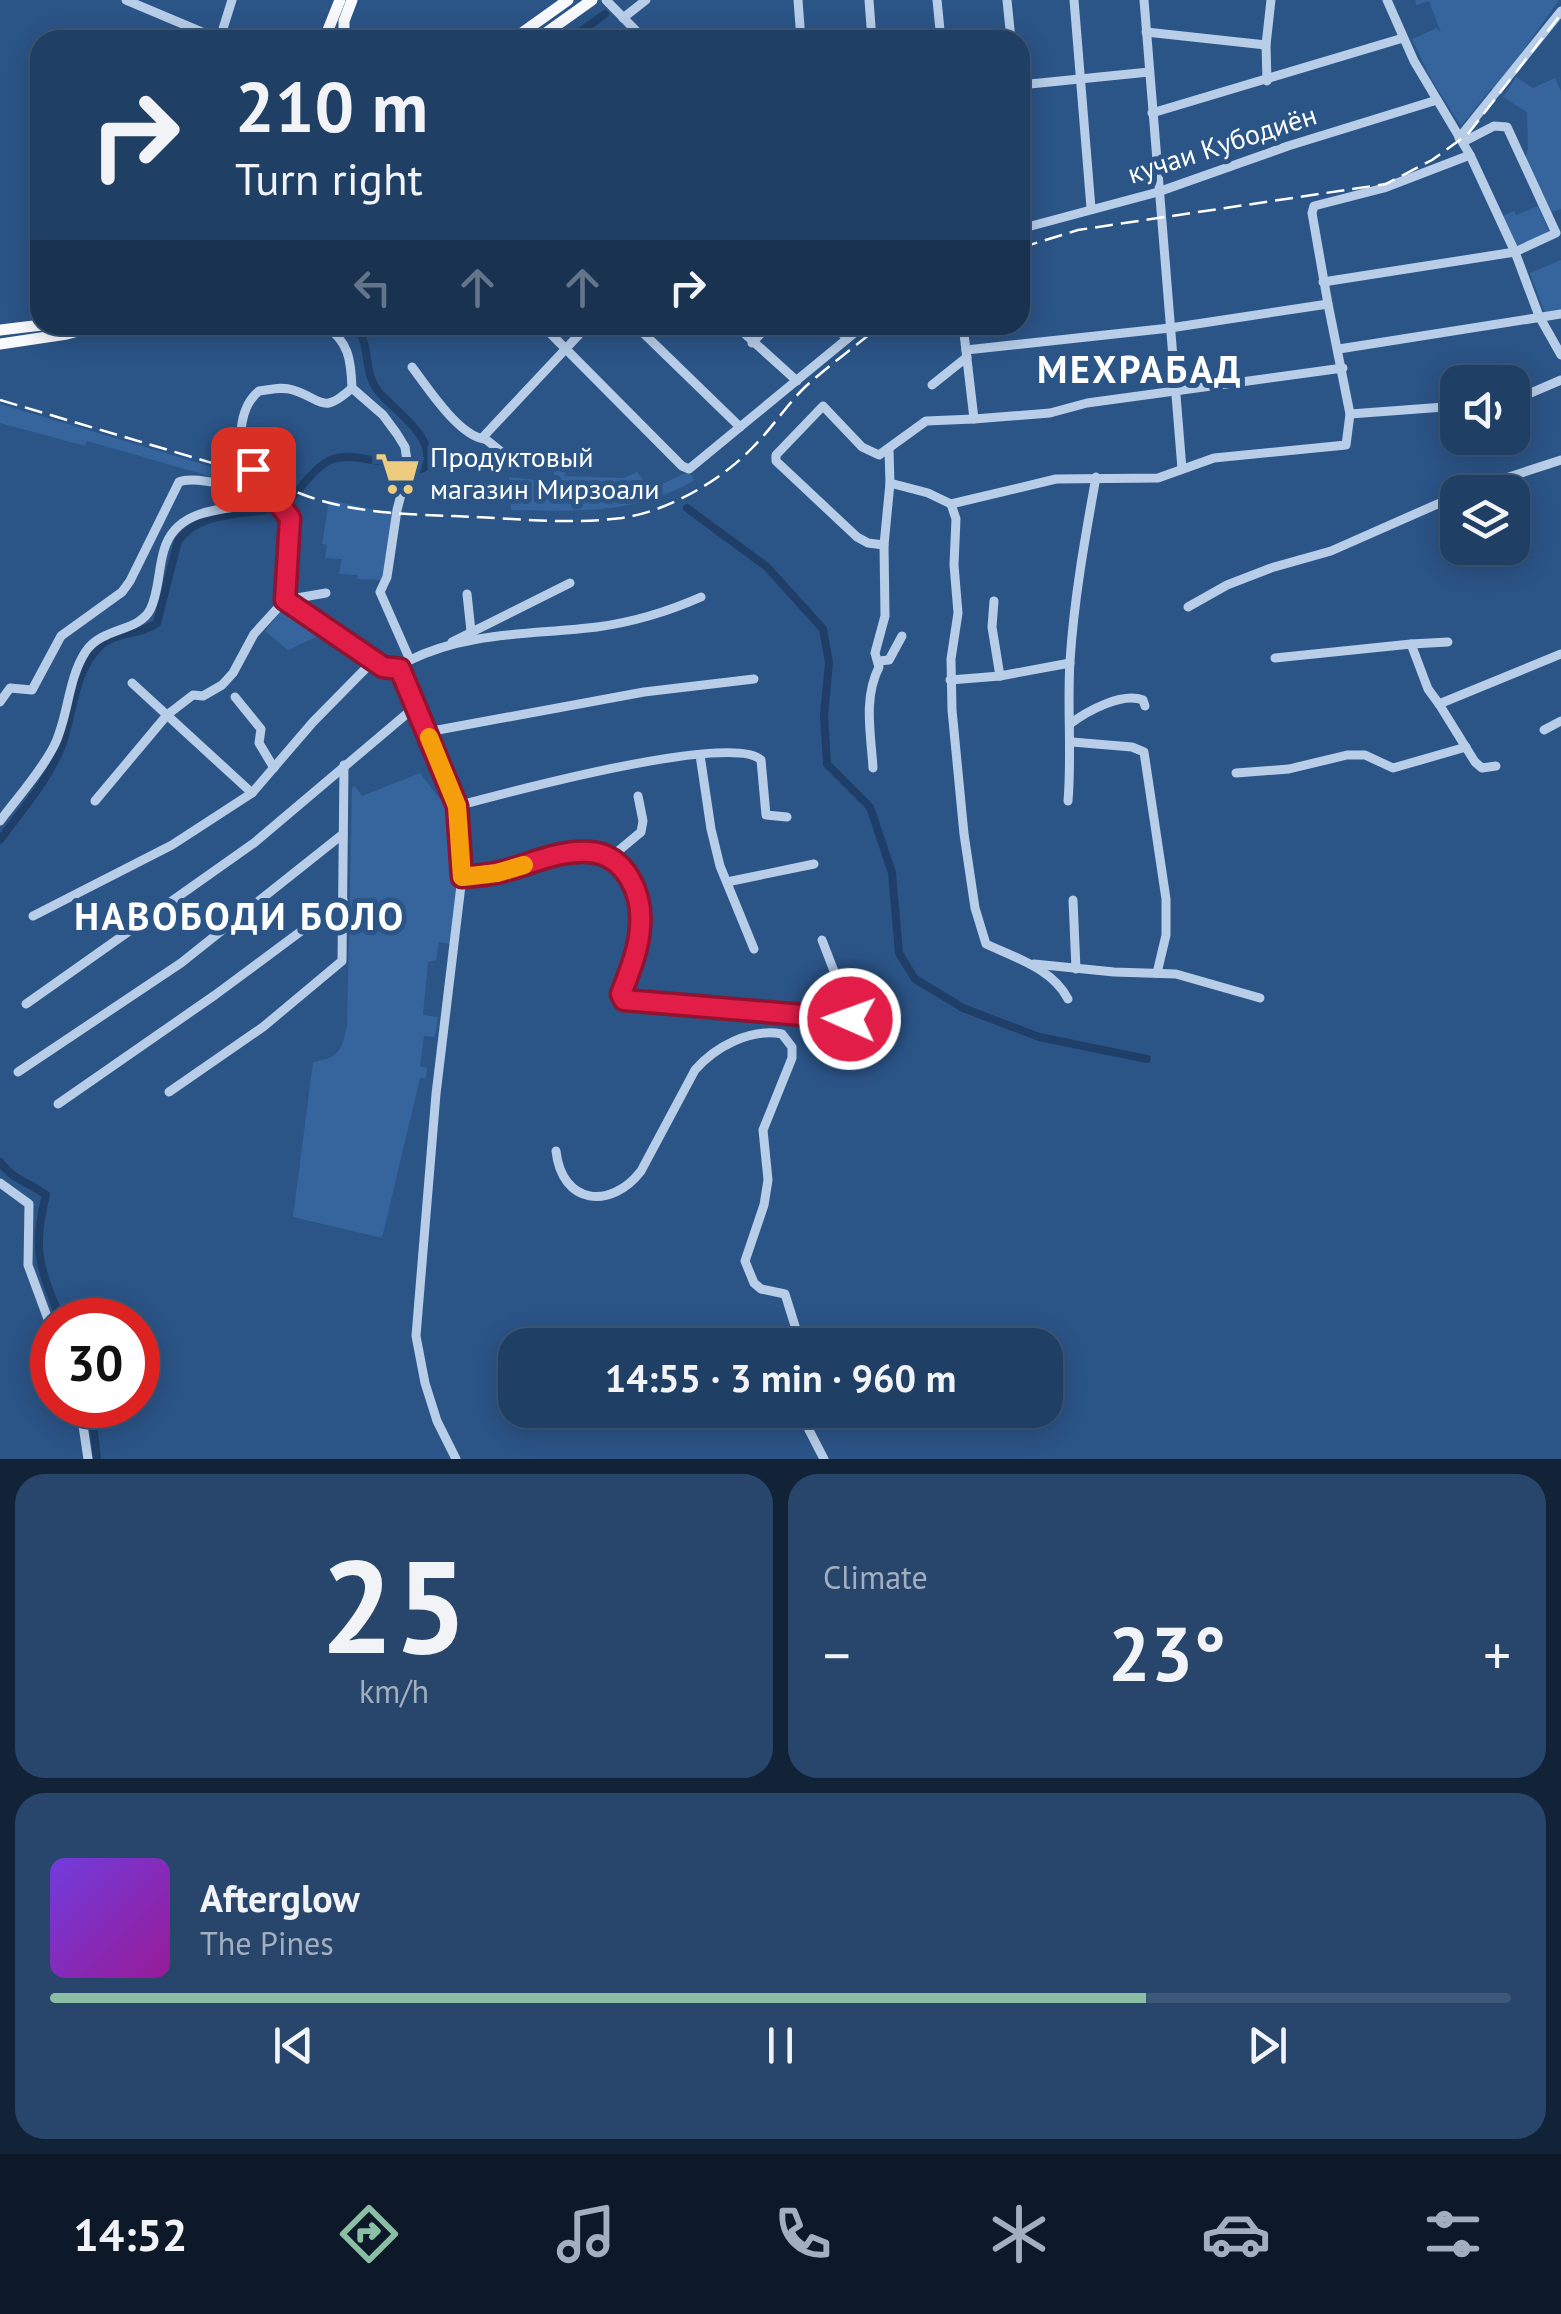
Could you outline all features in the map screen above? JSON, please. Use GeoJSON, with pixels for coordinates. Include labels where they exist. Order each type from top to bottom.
{"type":"FeatureCollection","features":[{"type":"Feature","properties":{"kind":"main road"},"geometry":{"type":"LineString","coordinates":[[328,30],[340,0]]}},
{"type":"Feature","properties":{"kind":"main road"},"geometry":{"type":"LineString","coordinates":[[344,30],[352,0]]}},
{"type":"Feature","properties":{"kind":"main road"},"geometry":{"type":"LineString","coordinates":[[526,30],[568,0]]}},
{"type":"Feature","properties":{"kind":"main road"},"geometry":{"type":"LineString","coordinates":[[553,30],[592,0]]}},
{"type":"Feature","properties":{"kind":"main road"},"geometry":{"type":"LineString","coordinates":[[0,330],[30,326]]}},
{"type":"Feature","properties":{"kind":"main road"},"geometry":{"type":"LineString","coordinates":[[0,344],[61,335]]}},
{"type":"Feature","properties":{"kind":"street"},"geometry":{"type":"LineString","coordinates":[[126,0],[197,30]]}},
{"type":"Feature","properties":{"kind":"street"},"geometry":{"type":"LineString","coordinates":[[223,30],[232,0]]}},
{"type":"Feature","properties":{"kind":"street"},"geometry":{"type":"LineString","coordinates":[[606,0],[635,30]]}},
{"type":"Feature","properties":{"kind":"street"},"geometry":{"type":"LineString","coordinates":[[623,18],[646,0]]}},
{"type":"Feature","properties":{"kind":"street"},"geometry":{"type":"LineString","coordinates":[[798,0],[800,30]]}},
{"type":"Feature","properties":{"kind":"street"},"geometry":{"type":"LineString","coordinates":[[869,0],[871,30]]}},
{"type":"Feature","properties":{"kind":"street"},"geometry":{"type":"LineString","coordinates":[[937,0],[939,30]]}},
{"type":"Feature","properties":{"kind":"street"},"geometry":{"type":"LineString","coordinates":[[1008,0],[1010,30]]}},
{"type":"Feature","properties":{"kind":"street"},"geometry":{"type":"LineString","coordinates":[[1074,0],[1091,208]]}},
{"type":"Feature","properties":{"kind":"street"},"geometry":{"type":"LineString","coordinates":[[1144,0],[1182,468]]}},
{"type":"Feature","properties":{"kind":"street"},"geometry":{"type":"LineString","coordinates":[[1268,81],[1266,45],[1271,0]]}},
{"type":"Feature","properties":{"kind":"street"},"geometry":{"type":"LineString","coordinates":[[1387,0],[1403,38],[1470,155],[1539,316],[1561,355]]}},
{"type":"Feature","properties":{"kind":"street"},"geometry":{"type":"LineString","coordinates":[[1461,140],[1561,11]]}},
{"type":"Feature","properties":{"kind":"street"},"geometry":{"type":"LineString","coordinates":[[1146,32],[1266,45]]}},
{"type":"Feature","properties":{"kind":"street"},"geometry":{"type":"LineString","coordinates":[[1152,113],[1403,38]]}},
{"type":"Feature","properties":{"kind":"street"},"geometry":{"type":"LineString","coordinates":[[1030,84],[1149,72]]}},
{"type":"Feature","properties":{"kind":"street","name":"кучаи Кубодиён"},"geometry":{"type":"LineString","coordinates":[[1030,226],[1158,192],[1437,100]]}},
{"type":"Feature","properties":{"kind":"street"},"geometry":{"type":"LineString","coordinates":[[1323,282],[1514,252],[1556,233],[1507,127],[1494,126],[1461,140]]}},
{"type":"Feature","properties":{"kind":"street"},"geometry":{"type":"LineString","coordinates":[[890,483],[951,504],[1056,479],[1158,478],[1214,458],[1346,445],[1350,414],[1312,213],[1317,204],[1384,188],[1470,155]]}},
{"type":"Feature","properties":{"kind":"street"},"geometry":{"type":"LineString","coordinates":[[932,385],[966,354],[1328,304]]}},
{"type":"Feature","properties":{"kind":"street"},"geometry":{"type":"LineString","coordinates":[[1339,349],[1561,314]]}},
{"type":"Feature","properties":{"kind":"street"},"geometry":{"type":"LineString","coordinates":[[336,335],[345,343],[352,388],[382,415],[404,447],[408,468],[380,592],[410,660]]}},
{"type":"Feature","properties":{"kind":"street"},"geometry":{"type":"LineString","coordinates":[[552,335],[682,466],[693,468],[852,335]]}},
{"type":"Feature","properties":{"kind":"street"},"geometry":{"type":"LineString","coordinates":[[484,439],[484,434],[578,335]]}},
{"type":"Feature","properties":{"kind":"street"},"geometry":{"type":"LineString","coordinates":[[645,335],[740,427]]}},
{"type":"Feature","properties":{"kind":"street"},"geometry":{"type":"LineString","coordinates":[[745,335],[797,381]]}},
{"type":"Feature","properties":{"kind":"street"},"geometry":{"type":"LineString","coordinates":[[752,342],[759,335]]}},
{"type":"Feature","properties":{"kind":"street"},"geometry":{"type":"LineString","coordinates":[[843,335],[847,339]]}},
{"type":"Feature","properties":{"kind":"street"},"geometry":{"type":"LineString","coordinates":[[964,335],[974,419]]}},
{"type":"Feature","properties":{"kind":"street"},"geometry":{"type":"LineString","coordinates":[[412,367],[444,409],[474,438],[484,439],[504,454],[580,463]]}},
{"type":"Feature","properties":{"kind":"street"},"geometry":{"type":"LineString","coordinates":[[884,544],[857,538],[776,461],[778,451],[823,406],[869,452],[880,454],[926,421],[1050,413],[1088,403],[1343,368]]}},
{"type":"Feature","properties":{"kind":"street"},"geometry":{"type":"LineString","coordinates":[[1530,393],[1561,380]]}},
{"type":"Feature","properties":{"kind":"street"},"geometry":{"type":"LineString","coordinates":[[285,600],[290,518],[275,498],[276,482],[241,460],[240,431],[250,398],[259,391],[282,388],[296,390],[319,404],[330,404],[352,388]]}},
{"type":"Feature","properties":{"kind":"street"},"geometry":{"type":"LineString","coordinates":[[1350,414],[1440,407]]}},
{"type":"Feature","properties":{"kind":"street"},"geometry":{"type":"LineString","coordinates":[[873,768],[868,744],[870,684],[879,661],[875,650],[886,604],[884,544],[889,450]]}},
{"type":"Feature","properties":{"kind":"street"},"geometry":{"type":"LineString","coordinates":[[1516,475],[1561,460]]}},
{"type":"Feature","properties":{"kind":"street"},"geometry":{"type":"LineString","coordinates":[[1068,801],[1072,742],[1070,663],[1076,596],[1096,477]]}},
{"type":"Feature","properties":{"kind":"street"},"geometry":{"type":"LineString","coordinates":[[0,702],[10,688],[32,690],[61,636],[122,592],[178,482],[188,478],[275,498]]}},
{"type":"Feature","properties":{"kind":"street"},"geometry":{"type":"LineString","coordinates":[[0,821],[56,743],[73,679],[86,651],[111,630],[140,621],[150,611],[164,546],[174,530],[188,517],[275,498]]}},
{"type":"Feature","properties":{"kind":"street"},"geometry":{"type":"LineString","coordinates":[[1188,606],[1227,585],[1331,551],[1440,503]]}},
{"type":"Feature","properties":{"kind":"street"},"geometry":{"type":"LineString","coordinates":[[951,504],[956,520],[958,613],[950,680],[964,834],[980,928],[986,944],[1032,964],[1064,991],[1068,1000]]}},
{"type":"Feature","properties":{"kind":"street"},"geometry":{"type":"LineString","coordinates":[[445,646],[570,583]]}},
{"type":"Feature","properties":{"kind":"street"},"geometry":{"type":"LineString","coordinates":[[95,801],[167,715],[193,695],[203,696],[222,686],[254,634],[285,600],[326,593]]}},
{"type":"Feature","properties":{"kind":"street"},"geometry":{"type":"LineString","coordinates":[[467,594],[471,631]]}},
{"type":"Feature","properties":{"kind":"street"},"geometry":{"type":"LineString","coordinates":[[285,600],[383,667],[400,669],[410,660],[445,646],[488,635],[598,627],[662,614],[700,597]]}},
{"type":"Feature","properties":{"kind":"street"},"geometry":{"type":"LineString","coordinates":[[994,601],[992,627],[1000,676]]}},
{"type":"Feature","properties":{"kind":"street"},"geometry":{"type":"LineString","coordinates":[[879,661],[889,660],[902,636]]}},
{"type":"Feature","properties":{"kind":"street"},"geometry":{"type":"LineString","coordinates":[[1275,658],[1448,642]]}},
{"type":"Feature","properties":{"kind":"street"},"geometry":{"type":"LineString","coordinates":[[1411,644],[1428,689],[1466,747],[1482,768],[1496,766]]}},
{"type":"Feature","properties":{"kind":"street"},"geometry":{"type":"LineString","coordinates":[[1439,704],[1561,654]]}},
{"type":"Feature","properties":{"kind":"street"},"geometry":{"type":"LineString","coordinates":[[34,916],[172,845],[252,792],[375,660]]}},
{"type":"Feature","properties":{"kind":"street"},"geometry":{"type":"LineString","coordinates":[[950,680],[1000,676],[1070,663]]}},
{"type":"Feature","properties":{"kind":"street"},"geometry":{"type":"LineString","coordinates":[[400,669],[457,806],[462,877],[436,1094],[416,1336],[437,1421],[456,1459]]}},
{"type":"Feature","properties":{"kind":"street"},"geometry":{"type":"LineString","coordinates":[[427,732],[644,692],[754,679]]}},
{"type":"Feature","properties":{"kind":"street"},"geometry":{"type":"LineString","coordinates":[[132,683],[252,792]]}},
{"type":"Feature","properties":{"kind":"street"},"geometry":{"type":"LineString","coordinates":[[235,697],[260,729],[259,743],[274,768]]}},
{"type":"Feature","properties":{"kind":"street"},"geometry":{"type":"LineString","coordinates":[[1070,724],[1086,712],[1132,697],[1143,700],[1145,706]]}},
{"type":"Feature","properties":{"kind":"street"},"geometry":{"type":"LineString","coordinates":[[26,1004],[254,843],[416,706]]}},
{"type":"Feature","properties":{"kind":"street"},"geometry":{"type":"LineString","coordinates":[[1544,730],[1561,722]]}},
{"type":"Feature","properties":{"kind":"street"},"geometry":{"type":"LineString","coordinates":[[1072,742],[1132,747],[1144,752],[1166,900],[1166,934],[1157,973]]}},
{"type":"Feature","properties":{"kind":"street"},"geometry":{"type":"LineString","coordinates":[[1236,772],[1289,769],[1347,754],[1364,754],[1393,768],[1466,747]]}},
{"type":"Feature","properties":{"kind":"street"},"geometry":{"type":"LineString","coordinates":[[457,806],[654,759],[739,752],[758,756],[763,766],[765,813],[787,817]]}},
{"type":"Feature","properties":{"kind":"street"},"geometry":{"type":"LineString","coordinates":[[700,755],[711,829],[754,950]]}},
{"type":"Feature","properties":{"kind":"street"},"geometry":{"type":"LineString","coordinates":[[169,1092],[263,1027],[342,962],[344,766]]}},
{"type":"Feature","properties":{"kind":"street"},"geometry":{"type":"LineString","coordinates":[[611,857],[642,832],[638,796]]}},
{"type":"Feature","properties":{"kind":"street"},"geometry":{"type":"LineString","coordinates":[[18,1072],[181,963],[343,834]]}},
{"type":"Feature","properties":{"kind":"street"},"geometry":{"type":"LineString","coordinates":[[462,877],[497,873],[566,854],[589,851],[611,857],[634,885],[639,907],[640,928],[621,994],[628,1002],[847,1021],[851,1015],[822,940]]}},
{"type":"Feature","properties":{"kind":"street"},"geometry":{"type":"LineString","coordinates":[[727,882],[814,864]]}},
{"type":"Feature","properties":{"kind":"street"},"geometry":{"type":"LineString","coordinates":[[58,1104],[216,995],[343,900]]}},
{"type":"Feature","properties":{"kind":"street"},"geometry":{"type":"LineString","coordinates":[[1073,900],[1076,969]]}},
{"type":"Feature","properties":{"kind":"street"},"geometry":{"type":"LineString","coordinates":[[1032,964],[1208,980],[1233,992],[1260,998]]}},
{"type":"Feature","properties":{"kind":"street"},"geometry":{"type":"LineString","coordinates":[[556,1152],[558,1170],[565,1183],[575,1190],[587,1195],[617,1192],[641,1170],[695,1070],[706,1058],[740,1040],[771,1032],[782,1034],[792,1047],[792,1058],[763,1130],[768,1180],[745,1261],[754,1284],[784,1294],[795,1328]]}},
{"type":"Feature","properties":{"kind":"street"},"geometry":{"type":"LineString","coordinates":[[0,1184],[29,1204],[28,1265],[40,1298]]}},
{"type":"Feature","properties":{"kind":"street"},"geometry":{"type":"LineString","coordinates":[[83,1428],[88,1459]]}},
{"type":"Feature","properties":{"kind":"street"},"geometry":{"type":"LineString","coordinates":[[809,1428],[824,1459]]}},
{"type":"Feature","properties":{"kind":"shaded area"},"geometry":{"type":"Polygon","coordinates":[[[1415,0],[1559,0],[1496,88],[1491,89],[1461,126],[1431,79],[1412,39],[1437,28],[1441,33],[1429,1],[1416,5],[1415,0]]]}},
{"type":"Feature","properties":{"kind":"shaded area"},"geometry":{"type":"Polygon","coordinates":[[[1516,77],[1533,88],[1555,78],[1561,91],[1561,209],[1551,212],[1524,161],[1528,149],[1527,112],[1503,97],[1516,77]]]}},
{"type":"Feature","properties":{"kind":"shaded area"},"geometry":{"type":"Polygon","coordinates":[[[1538,206],[1549,231],[1517,248],[1503,216],[1538,206]]]}},
{"type":"Feature","properties":{"kind":"shaded area"},"geometry":{"type":"Polygon","coordinates":[[[1561,260],[1561,312],[1545,313],[1530,273],[1561,260]]]}},
{"type":"Feature","properties":{"kind":"shaded area"},"geometry":{"type":"Polygon","coordinates":[[[0,404],[233,473],[230,482],[87,441],[85,446],[0,423],[0,404]]]}},
{"type":"Feature","properties":{"kind":"shaded area"},"geometry":{"type":"Polygon","coordinates":[[[555,463],[565,464],[565,476],[624,478],[637,472],[651,489],[688,472],[695,480],[650,500],[628,505],[583,510],[511,510],[509,477],[553,482],[555,463]]]}},
{"type":"Feature","properties":{"kind":"shaded area"},"geometry":{"type":"Polygon","coordinates":[[[329,500],[396,514],[384,580],[339,574],[342,559],[325,558],[327,545],[322,544],[329,500]]]}},
{"type":"Feature","properties":{"kind":"shaded area"},"geometry":{"type":"Polygon","coordinates":[[[287,608],[325,633],[288,650],[265,631],[287,608]]]}},
{"type":"Feature","properties":{"kind":"shaded area"},"geometry":{"type":"Polygon","coordinates":[[[420,773],[446,807],[451,805],[458,857],[456,908],[452,944],[439,942],[436,960],[428,962],[423,1015],[438,1017],[435,1037],[424,1036],[420,1066],[427,1068],[426,1078],[420,1078],[382,1238],[293,1217],[313,1062],[338,1052],[347,1027],[352,787],[362,796],[420,773]]]}},
{"type":"Feature","properties":{"kind":"waterway"},"geometry":{"type":"LineString","coordinates":[[583,30],[605,14]]}},
{"type":"Feature","properties":{"kind":"waterway"},"geometry":{"type":"LineString","coordinates":[[361,335],[373,383],[413,426],[426,447],[424,468],[415,470]]}},
{"type":"Feature","properties":{"kind":"waterway"},"geometry":{"type":"LineString","coordinates":[[287,504],[313,473],[333,459],[358,458],[399,465]]}},
{"type":"Feature","properties":{"kind":"waterway"},"geometry":{"type":"LineString","coordinates":[[0,840],[55,761],[79,681],[91,656],[106,641],[157,623],[178,541],[199,523],[282,507]]}},
{"type":"Feature","properties":{"kind":"waterway"},"geometry":{"type":"LineString","coordinates":[[687,508],[767,567],[823,629],[829,663],[824,715],[827,764],[870,807],[892,873],[899,953],[915,979],[963,1008],[1039,1037],[1147,1059]]}},
{"type":"Feature","properties":{"kind":"waterway"},"geometry":{"type":"LineString","coordinates":[[0,1162],[16,1178],[46,1195],[39,1246],[52,1298]]}},
{"type":"Feature","properties":{"kind":"waterway"},"geometry":{"type":"LineString","coordinates":[[94,1428],[97,1459]]}},
{"type":"Feature","properties":{"kind":"railway"},"geometry":{"type":"LineString","coordinates":[[1030,245],[1078,230],[1386,184],[1432,160],[1468,134],[1561,14]]}},
{"type":"Feature","properties":{"kind":"railway"},"geometry":{"type":"LineString","coordinates":[[0,400],[276,482],[318,500],[363,510],[601,520],[658,509],[711,482],[754,446],[804,388],[869,335]]}},
{"type":"Feature","properties":{"kind":"slow traffic"},"geometry":{"type":"LineString","coordinates":[[429,737],[457,806],[462,877],[524,865]]}},
{"type":"Feature","properties":{"kind":"place","name":"Продуктовый магазин Мирзоали"},"geometry":{"type":"Point","coordinates":[397,473]}},
{"type":"Feature","properties":{"kind":"district","name":"МЕХРАБАД"},"geometry":{"type":"Point","coordinates":[1140,370]}},
{"type":"Feature","properties":{"kind":"district","name":"НАВОБОДИ БОЛО"},"geometry":{"type":"Point","coordinates":[240,917]}},
{"type":"Feature","properties":{"kind":"route"},"geometry":{"type":"LineString","coordinates":[[253,469],[276,482],[276,500],[290,518],[285,600],[383,667],[400,669],[457,806],[462,877],[497,873],[566,854],[589,851],[611,857],[634,885],[639,907],[640,928],[621,994],[624,1000],[850,1019]]}}]}
